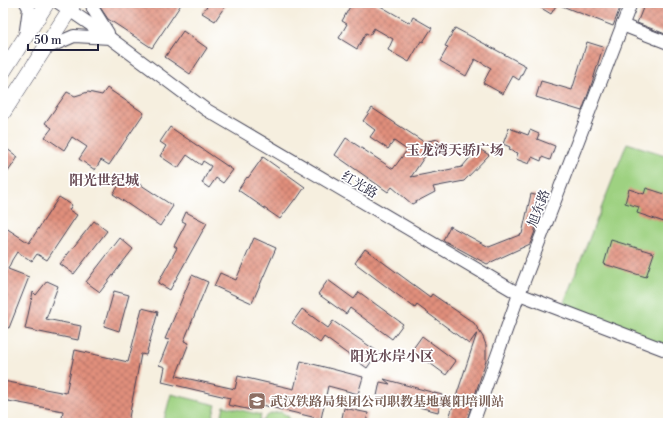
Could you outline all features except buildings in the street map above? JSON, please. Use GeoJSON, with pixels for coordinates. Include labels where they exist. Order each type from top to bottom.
{"type":"FeatureCollection","features":[{"type":"Feature","properties":{"kind":"main road"},"geometry":{"type":"LineString","coordinates":[[3,72],[47,3]]}},
{"type":"Feature","properties":{"kind":"main road"},"geometry":{"type":"LineString","coordinates":[[3,113],[44,49],[68,5]]}},
{"type":"Feature","properties":{"kind":"street"},"geometry":{"type":"LineString","coordinates":[[24,40],[29,8],[26,3]]}},
{"type":"Feature","properties":{"kind":"street"},"geometry":{"type":"LineString","coordinates":[[92,3],[93,9],[110,38]]}},
{"type":"Feature","properties":{"kind":"street","name":"旭东路"},"geometry":{"type":"LineString","coordinates":[[473,423],[519,294],[631,3]]}},
{"type":"Feature","properties":{"kind":"street","name":"红光路"},"geometry":{"type":"LineString","coordinates":[[68,5],[205,109],[519,294],[668,350]]}},
{"type":"Feature","properties":{"kind":"street"},"geometry":{"type":"LineString","coordinates":[[622,25],[668,43]]}},
{"type":"Feature","properties":{"kind":"street"},"geometry":{"type":"LineString","coordinates":[[44,49],[74,36],[110,38]]}},
{"type":"Feature","properties":{"kind":"green space"},"geometry":{"type":"Polygon","coordinates":[[[627,143],[668,156],[668,351],[561,310],[627,143]]]}},
{"type":"Feature","properties":{"kind":"green space"},"geometry":{"type":"Polygon","coordinates":[[[171,394],[216,405],[211,423],[163,423],[171,394]]]}},
{"type":"Feature","properties":{"kind":"green space"},"geometry":{"type":"Polygon","coordinates":[[[224,406],[261,415],[259,423],[220,423],[224,406]]]}},
{"type":"Feature","properties":{"kind":"green space"},"geometry":{"type":"Polygon","coordinates":[[[281,412],[288,416],[292,423],[262,423],[270,414],[281,412]]]}},
{"type":"Feature","properties":{"kind":"place","name":"武汉铁路局集团公司职教基地襄阳培训站"},"geometry":{"type":"Point","coordinates":[257,401]}},
{"type":"Feature","properties":{"kind":"district","name":"玉龙湾天骄广场"},"geometry":{"type":"Point","coordinates":[455,150]}},
{"type":"Feature","properties":{"kind":"district","name":"阳光世纪城"},"geometry":{"type":"Point","coordinates":[104,180]}},
{"type":"Feature","properties":{"kind":"district","name":"阳光水岸小区"},"geometry":{"type":"Point","coordinates":[392,356]}}]}
